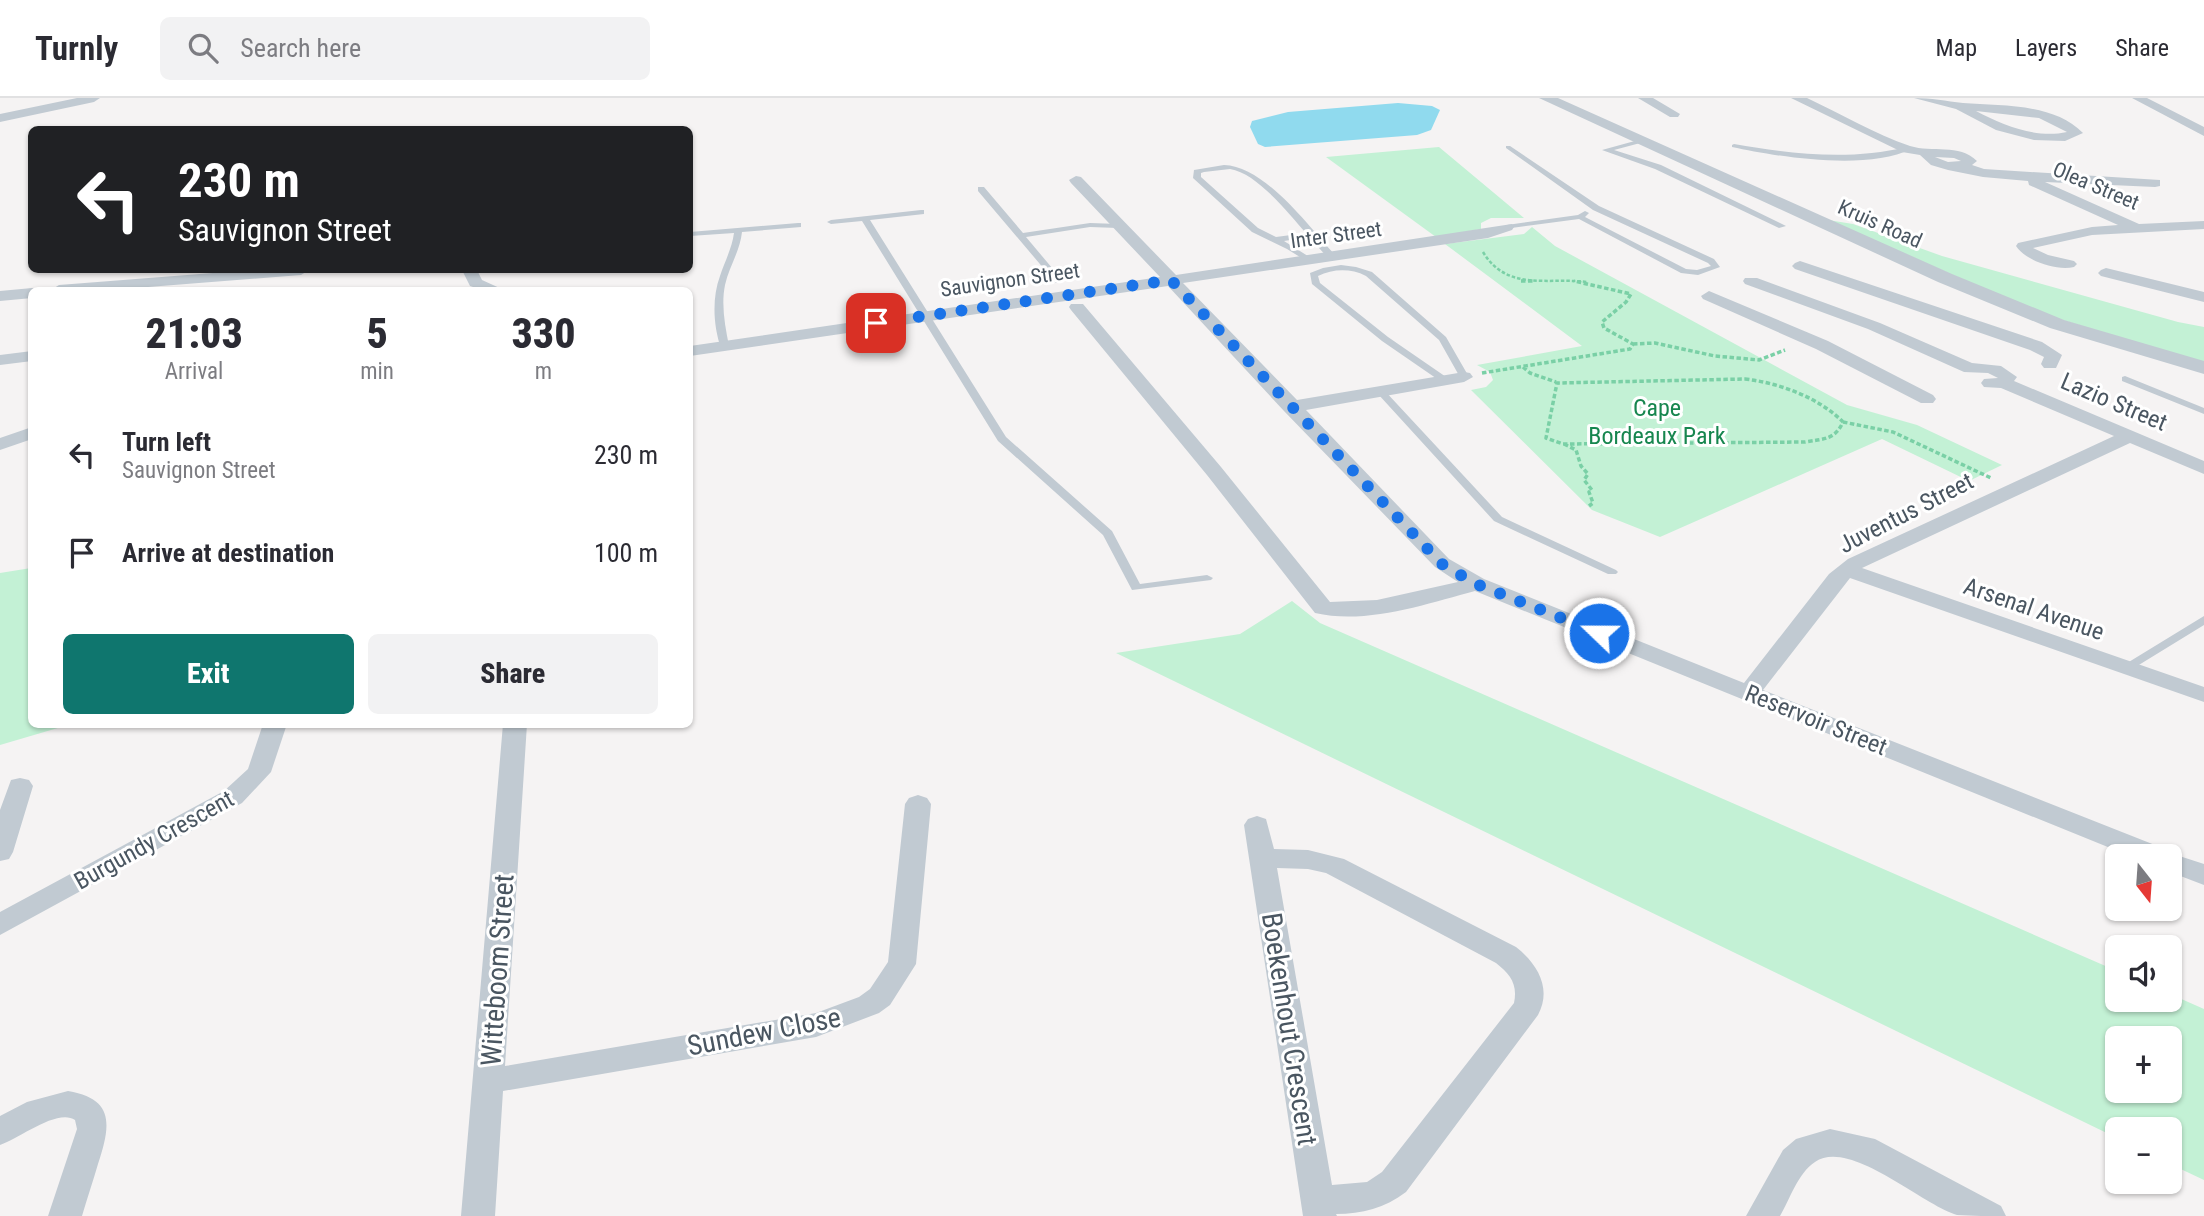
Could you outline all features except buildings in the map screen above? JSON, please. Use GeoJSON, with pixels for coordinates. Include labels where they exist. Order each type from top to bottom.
{"type":"FeatureCollection","features":[{"type":"Feature","properties":{"kind":"street"},"geometry":{"type":"LineString","coordinates":[[0,118],[94,98]]}},
{"type":"Feature","properties":{"kind":"street","name":"Kruis Road"},"geometry":{"type":"LineString","coordinates":[[1546,98],[1945,278],[2057,324],[2204,368]]}},
{"type":"Feature","properties":{"kind":"street"},"geometry":{"type":"LineString","coordinates":[[1644,98],[1674,114]]}},
{"type":"Feature","properties":{"kind":"street"},"geometry":{"type":"LineString","coordinates":[[1797,98],[1908,149],[1928,153],[1926,156],[1932,161],[1969,170],[2022,176]]}},
{"type":"Feature","properties":{"kind":"street"},"geometry":{"type":"LineString","coordinates":[[1920,98],[1961,107],[2015,107],[2039,111],[2054,116],[2077,133],[2059,137],[2015,131],[1974,116],[1961,107]]}},
{"type":"Feature","properties":{"kind":"street"},"geometry":{"type":"LineString","coordinates":[[2138,98],[2204,132]]}},
{"type":"Feature","properties":{"kind":"street","name":"Olea Street"},"geometry":{"type":"LineString","coordinates":[[2022,176],[2155,183]]}},
{"type":"Feature","properties":{"kind":"street","name":"Olea Street"},"geometry":{"type":"LineString","coordinates":[[2022,176],[2134,227],[2204,225]]}},
{"type":"Feature","properties":{"kind":"street","name":"Reservoir Street"},"geometry":{"type":"LineString","coordinates":[[1076,180],[1442,564],[1476,584],[2126,844]]}},
{"type":"Feature","properties":{"kind":"street","name":"Inter Street"},"geometry":{"type":"LineString","coordinates":[[1171,280],[1488,234],[1507,227]]}},
{"type":"Feature","properties":{"kind":"street"},"geometry":{"type":"LineString","coordinates":[[2069,264],[2033,255],[2025,251],[2023,246],[2054,238],[2134,227]]}},
{"type":"Feature","properties":{"kind":"street"},"geometry":{"type":"LineString","coordinates":[[1801,266],[2036,346],[2053,355],[2050,363]]}},
{"type":"Feature","properties":{"kind":"street"},"geometry":{"type":"LineString","coordinates":[[96,287],[265,273]]}},
{"type":"Feature","properties":{"kind":"street"},"geometry":{"type":"LineString","coordinates":[[471,273],[475,283],[487,287]]}},
{"type":"Feature","properties":{"kind":"street"},"geometry":{"type":"LineString","coordinates":[[2106,273],[2203,296]]}},
{"type":"Feature","properties":{"kind":"street","name":"Sauvignon Street"},"geometry":{"type":"LineString","coordinates":[[693,351],[1171,280]]}},
{"type":"Feature","properties":{"kind":"street"},"geometry":{"type":"LineString","coordinates":[[1751,281],[1874,326]]}},
{"type":"Feature","properties":{"kind":"street"},"geometry":{"type":"LineString","coordinates":[[0,296],[28,293]]}},
{"type":"Feature","properties":{"kind":"street"},"geometry":{"type":"LineString","coordinates":[[1709,296],[1822,345],[1927,399]]}},
{"type":"Feature","properties":{"kind":"street"},"geometry":{"type":"LineString","coordinates":[[1077,307],[1214,471],[1323,608],[1344,610],[1431,597],[1476,584]]}},
{"type":"Feature","properties":{"kind":"street"},"geometry":{"type":"LineString","coordinates":[[1822,345],[1919,308]]}},
{"type":"Feature","properties":{"kind":"street","name":"Lazio Street"},"geometry":{"type":"LineString","coordinates":[[1874,326],[1970,368],[1968,373],[1976,379],[2004,383],[2204,468]]}},
{"type":"Feature","properties":{"kind":"street"},"geometry":{"type":"LineString","coordinates":[[0,360],[28,356]]}},
{"type":"Feature","properties":{"kind":"street"},"geometry":{"type":"LineString","coordinates":[[1290,407],[1464,377]]}},
{"type":"Feature","properties":{"kind":"street"},"geometry":{"type":"LineString","coordinates":[[0,444],[28,434]]}},
{"type":"Feature","properties":{"kind":"street","name":"Juventus Street"},"geometry":{"type":"LineString","coordinates":[[1748,693],[1854,563],[2130,436]]}},
{"type":"Feature","properties":{"kind":"street","name":"Arsenal Avenue"},"geometry":{"type":"LineString","coordinates":[[1847,570],[2204,695]]}},
{"type":"Feature","properties":{"kind":"street","name":"Burgundy Crescent"},"geometry":{"type":"LineString","coordinates":[[0,925],[233,797],[259,772],[274,728]]}},
{"type":"Feature","properties":{"kind":"street","name":"Witteboom Street"},"geometry":{"type":"LineString","coordinates":[[478,1216],[515,728]]}},
{"type":"Feature","properties":{"kind":"street"},"geometry":{"type":"LineString","coordinates":[[0,852],[20,786]]}},
{"type":"Feature","properties":{"kind":"street","name":"Sundew Close"},"geometry":{"type":"LineString","coordinates":[[488,1081],[816,1024],[834,1020],[869,1005],[880,997],[902,964],[918,804]]}},
{"type":"Feature","properties":{"kind":"street","name":"Boekenhout Crescent"},"geometry":{"type":"LineString","coordinates":[[1257,825],[1262,859],[1319,1207],[1364,1199],[1386,1190],[1528,1007],[1531,989],[1523,970],[1506,955],[1335,866],[1323,861],[1305,859],[1262,859]]}},
{"type":"Feature","properties":{"kind":"street"},"geometry":{"type":"LineString","coordinates":[[2182,867],[2204,875]]}},
{"type":"Feature","properties":{"kind":"street"},"geometry":{"type":"LineString","coordinates":[[0,1132],[26,1116],[55,1106],[69,1104],[88,1112],[93,1119],[93,1129],[65,1216]]}},
{"type":"Feature","properties":{"kind":"street"},"geometry":{"type":"LineString","coordinates":[[1763,1216],[1794,1160],[1807,1149],[1830,1143],[1864,1149],[1989,1216]]}},
{"type":"Feature","properties":{"kind":"lane"},"geometry":{"type":"LineString","coordinates":[[1643,141],[1606,150],[1658,167],[1782,226]]}},
{"type":"Feature","properties":{"kind":"lane"},"geometry":{"type":"LineString","coordinates":[[1734,146],[1837,159],[1878,156],[1908,149]]}},
{"type":"Feature","properties":{"kind":"lane"},"geometry":{"type":"LineString","coordinates":[[1508,147],[1596,208],[1711,261],[1716,267],[1698,273],[1684,271],[1580,217]]}},
{"type":"Feature","properties":{"kind":"lane"},"geometry":{"type":"LineString","coordinates":[[1308,261],[1255,230],[1197,178],[1197,172],[1229,167],[1244,170],[1313,234],[1332,257]]}},
{"type":"Feature","properties":{"kind":"lane"},"geometry":{"type":"LineString","coordinates":[[981,189],[1059,281]]}},
{"type":"Feature","properties":{"kind":"lane"},"geometry":{"type":"LineString","coordinates":[[1507,227],[1580,217],[1596,208]]}},
{"type":"Feature","properties":{"kind":"lane"},"geometry":{"type":"LineString","coordinates":[[831,222],[921,212]]}},
{"type":"Feature","properties":{"kind":"lane"},"geometry":{"type":"LineString","coordinates":[[865,219],[1002,439],[1108,533],[1136,588],[1207,578]]}},
{"type":"Feature","properties":{"kind":"lane"},"geometry":{"type":"LineString","coordinates":[[693,234],[797,225]]}},
{"type":"Feature","properties":{"kind":"lane"},"geometry":{"type":"LineString","coordinates":[[1020,236],[1090,225],[1118,226]]}},
{"type":"Feature","properties":{"kind":"lane"},"geometry":{"type":"LineString","coordinates":[[724,346],[720,293],[722,281],[738,242],[738,230]]}},
{"type":"Feature","properties":{"kind":"lane"},"geometry":{"type":"LineString","coordinates":[[1275,240],[1313,234]]}},
{"type":"Feature","properties":{"kind":"lane"},"geometry":{"type":"LineString","coordinates":[[1446,381],[1385,339],[1317,284],[1313,275],[1342,268],[1355,268],[1370,274],[1443,339],[1464,377]]}},
{"type":"Feature","properties":{"kind":"lane"},"geometry":{"type":"LineString","coordinates":[[2125,379],[2204,411]]}},
{"type":"Feature","properties":{"kind":"lane"},"geometry":{"type":"LineString","coordinates":[[1381,392],[1498,519],[1612,572]]}},
{"type":"Feature","properties":{"kind":"lane"},"geometry":{"type":"LineString","coordinates":[[2125,668],[2204,620]]}},
{"type":"Feature","properties":{"kind":"path"},"geometry":{"type":"LineString","coordinates":[[1479,245],[1487,261],[1524,282],[1545,279],[1578,281],[1621,288],[1631,294],[1626,303],[1602,322],[1604,328],[1633,344],[1655,343],[1716,356],[1759,360],[1796,346]]}},
{"type":"Feature","properties":{"kind":"path"},"geometry":{"type":"LineString","coordinates":[[1492,371],[1630,349],[1633,344]]}},
{"type":"Feature","properties":{"kind":"path"},"geometry":{"type":"LineString","coordinates":[[1522,366],[1530,373],[1557,383],[1762,379],[1800,395],[1835,414],[1843,422],[1893,432],[2014,489]]}},
{"type":"Feature","properties":{"kind":"path"},"geometry":{"type":"LineString","coordinates":[[1557,383],[1546,438],[1576,450],[1581,466],[1588,474],[1584,480],[1592,490],[1588,492],[1593,503],[1589,506]]}},
{"type":"Feature","properties":{"kind":"path"},"geometry":{"type":"LineString","coordinates":[[1563,444],[1805,442],[1831,438],[1839,431],[1843,422]]}},
{"type":"Feature","properties":{"kind":"green space"},"geometry":{"type":"Polygon","coordinates":[[[1439,147],[1524,218],[1491,218],[1481,223],[1481,229],[1436,237],[1326,157],[1439,147]]]}},
{"type":"Feature","properties":{"kind":"green space"},"geometry":{"type":"Polygon","coordinates":[[[1828,220],[1853,224],[1942,256],[2204,327],[2204,364],[2037,312],[1828,220]]]}},
{"type":"Feature","properties":{"kind":"green space","name":"Cape Bordeaux Park"},"geometry":{"type":"Polygon","coordinates":[[[1532,227],[1555,246],[1847,405],[1917,425],[2002,465],[1969,481],[1882,439],[1660,537],[1592,510],[1471,390],[1486,387],[1493,380],[1490,372],[1477,365],[1582,346],[1445,244],[1524,234],[1532,227]]]}},
{"type":"Feature","properties":{"kind":"green space"},"geometry":{"type":"Polygon","coordinates":[[[28,568],[28,728],[58,728],[0,745],[0,573],[28,568]]]}},
{"type":"Feature","properties":{"kind":"green space"},"geometry":{"type":"Polygon","coordinates":[[[1292,601],[1320,623],[2105,966],[2105,1012],[2182,1012],[2182,999],[2204,1009],[2204,1180],[2182,1170],[2182,1117],[2105,1117],[2105,1132],[1116,653],[1240,634],[1292,601]]]}},
{"type":"Feature","properties":{"kind":"water"},"geometry":{"type":"Polygon","coordinates":[[[1398,103],[1432,106],[1440,110],[1431,130],[1417,135],[1265,147],[1258,144],[1250,127],[1252,121],[1288,112],[1398,103]]]}},
{"type":"Feature","properties":{"kind":"route"},"geometry":{"type":"LineString","coordinates":[[876,323],[1171,280],[1442,564],[1476,584],[1599,633]]}}]}
